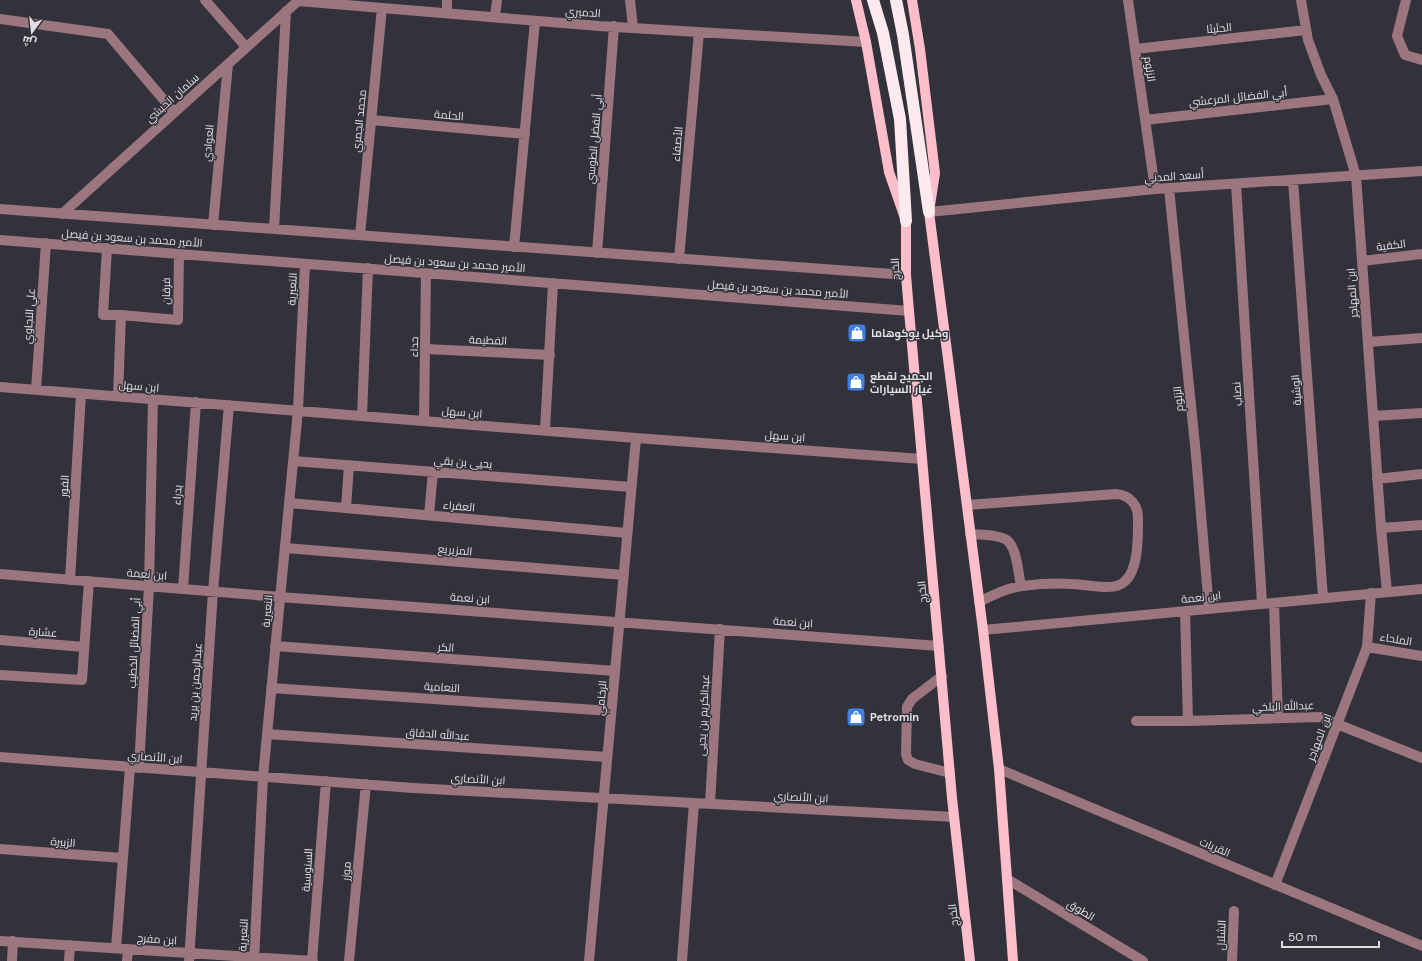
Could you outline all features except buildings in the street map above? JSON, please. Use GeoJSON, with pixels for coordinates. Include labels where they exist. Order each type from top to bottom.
{"type":"FeatureCollection","features":[{"type":"Feature","properties":{"kind":"highway"},"geometry":{"type":"LineString","coordinates":[[873,0],[883,33],[900,119],[906,221]]}},
{"type":"Feature","properties":{"kind":"highway"},"geometry":{"type":"LineString","coordinates":[[896,0],[903,35],[929,212]]}},
{"type":"Feature","properties":{"kind":"main road","name":"الخرج"},"geometry":{"type":"LineString","coordinates":[[856,0],[866,42],[889,172],[906,221],[906,275],[909,311],[954,817],[970,961]]}},
{"type":"Feature","properties":{"kind":"main road"},"geometry":{"type":"LineString","coordinates":[[912,0],[920,49],[935,173],[929,212],[983,630],[999,769],[1013,961]]}},
{"type":"Feature","properties":{"kind":"street"},"geometry":{"type":"LineString","coordinates":[[205,0],[246,47]]}},
{"type":"Feature","properties":{"kind":"street"},"geometry":{"type":"LineString","coordinates":[[447,0],[447,14]]}},
{"type":"Feature","properties":{"kind":"street"},"geometry":{"type":"LineString","coordinates":[[495,17],[497,0]]}},
{"type":"Feature","properties":{"kind":"street"},"geometry":{"type":"LineString","coordinates":[[630,0],[633,28]]}},
{"type":"Feature","properties":{"kind":"street","name":"الزلوم"},"geometry":{"type":"LineString","coordinates":[[1128,0],[1155,189]]}},
{"type":"Feature","properties":{"kind":"street","name":"ابن المهاجر"},"geometry":{"type":"LineString","coordinates":[[1301,0],[1308,40],[1321,75],[1333,99],[1356,176],[1377,479],[1387,592]]}},
{"type":"Feature","properties":{"kind":"street"},"geometry":{"type":"LineString","coordinates":[[1406,0],[1397,36],[1405,56],[1422,60]]}},
{"type":"Feature","properties":{"kind":"street","name":"سلمان الحبشي"},"geometry":{"type":"LineString","coordinates":[[62,214],[298,1]]}},
{"type":"Feature","properties":{"kind":"street","name":"الدميري"},"geometry":{"type":"LineString","coordinates":[[298,1],[535,21],[866,42]]}},
{"type":"Feature","properties":{"kind":"street","name":"محمد الجمري"},"geometry":{"type":"LineString","coordinates":[[360,235],[382,8]]}},
{"type":"Feature","properties":{"kind":"street"},"geometry":{"type":"LineString","coordinates":[[274,229],[286,11]]}},
{"type":"Feature","properties":{"kind":"street"},"geometry":{"type":"LineString","coordinates":[[0,19],[108,34],[174,112]]}},
{"type":"Feature","properties":{"kind":"street"},"geometry":{"type":"LineString","coordinates":[[514,247],[535,21]]}},
{"type":"Feature","properties":{"kind":"street","name":"أبي الفضل الطوسي"},"geometry":{"type":"LineString","coordinates":[[597,252],[614,26]]}},
{"type":"Feature","properties":{"kind":"street","name":"الحثيثا"},"geometry":{"type":"LineString","coordinates":[[1135,49],[1306,30]]}},
{"type":"Feature","properties":{"kind":"street","name":"الأصفاء"},"geometry":{"type":"LineString","coordinates":[[679,258],[699,32]]}},
{"type":"Feature","properties":{"kind":"street","name":"العوادي"},"geometry":{"type":"LineString","coordinates":[[213,225],[228,64]]}},
{"type":"Feature","properties":{"kind":"street","name":"أبي الفضائل المرعشي"},"geometry":{"type":"LineString","coordinates":[[1145,120],[1333,99]]}},
{"type":"Feature","properties":{"kind":"street","name":"الحلمة"},"geometry":{"type":"LineString","coordinates":[[371,120],[525,134]]}},
{"type":"Feature","properties":{"kind":"street","name":"أسعد المدني"},"geometry":{"type":"LineString","coordinates":[[929,212],[1155,189],[1422,171]]}},
{"type":"Feature","properties":{"kind":"street","name":"الوشية"},"geometry":{"type":"LineString","coordinates":[[1293,180],[1323,598]]}},
{"type":"Feature","properties":{"kind":"street","name":"نصاب"},"geometry":{"type":"LineString","coordinates":[[1236,184],[1262,604]]}},
{"type":"Feature","properties":{"kind":"street","name":"الزلوم"},"geometry":{"type":"LineString","coordinates":[[1170,188],[1209,608]]}},
{"type":"Feature","properties":{"kind":"street","name":"الأمير محمد بن سعود بن فيصل"},"geometry":{"type":"LineString","coordinates":[[0,209],[906,275]]}},
{"type":"Feature","properties":{"kind":"street","name":"الأمير محمد بن سعود بن فيصل"},"geometry":{"type":"LineString","coordinates":[[0,240],[909,311]]}},
{"type":"Feature","properties":{"kind":"street","name":"علي النجاوي"},"geometry":{"type":"LineString","coordinates":[[36,390],[46,243]]}},
{"type":"Feature","properties":{"kind":"street","name":"فرقان"},"geometry":{"type":"LineString","coordinates":[[107,248],[103,315],[178,320],[179,254]]}},
{"type":"Feature","properties":{"kind":"street","name":"الكفية"},"geometry":{"type":"LineString","coordinates":[[1362,261],[1422,254]]}},
{"type":"Feature","properties":{"kind":"street","name":"النعيرية"},"geometry":{"type":"LineString","coordinates":[[254,959],[263,777],[298,410],[305,264]]}},
{"type":"Feature","properties":{"kind":"street"},"geometry":{"type":"LineString","coordinates":[[362,416],[368,268]]}},
{"type":"Feature","properties":{"kind":"street","name":"حداء"},"geometry":{"type":"LineString","coordinates":[[424,421],[426,273]]}},
{"type":"Feature","properties":{"kind":"street"},"geometry":{"type":"LineString","coordinates":[[545,430],[553,283]]}},
{"type":"Feature","properties":{"kind":"street"},"geometry":{"type":"LineString","coordinates":[[118,396],[121,316]]}},
{"type":"Feature","properties":{"kind":"street"},"geometry":{"type":"LineString","coordinates":[[1368,342],[1422,338]]}},
{"type":"Feature","properties":{"kind":"street","name":"الفطيمة"},"geometry":{"type":"LineString","coordinates":[[426,349],[550,355]]}},
{"type":"Feature","properties":{"kind":"street","name":"ابن سهل"},"geometry":{"type":"LineString","coordinates":[[0,387],[636,438],[922,459]]}},
{"type":"Feature","properties":{"kind":"street","name":"الفور"},"geometry":{"type":"LineString","coordinates":[[70,580],[81,394]]}},
{"type":"Feature","properties":{"kind":"street","name":"أبي الفضائل الخطيب"},"geometry":{"type":"LineString","coordinates":[[116,948],[123,858],[135,767],[149,586],[153,399]]}},
{"type":"Feature","properties":{"kind":"street","name":"بدراء"},"geometry":{"type":"LineString","coordinates":[[183,589],[196,402]]}},
{"type":"Feature","properties":{"kind":"street","name":"عبدالرحمن بن بريد"},"geometry":{"type":"LineString","coordinates":[[190,957],[213,591],[229,405]]}},
{"type":"Feature","properties":{"kind":"street"},"geometry":{"type":"LineString","coordinates":[[1373,416],[1422,413]]}},
{"type":"Feature","properties":{"kind":"street","name":"الرخامي"},"geometry":{"type":"LineString","coordinates":[[589,961],[636,438]]}},
{"type":"Feature","properties":{"kind":"street","name":"يحيى بن بقي"},"geometry":{"type":"LineString","coordinates":[[293,461],[632,487]]}},
{"type":"Feature","properties":{"kind":"street"},"geometry":{"type":"LineString","coordinates":[[346,508],[349,465]]}},
{"type":"Feature","properties":{"kind":"street"},"geometry":{"type":"LineString","coordinates":[[429,515],[433,472]]}},
{"type":"Feature","properties":{"kind":"street"},"geometry":{"type":"LineString","coordinates":[[1377,479],[1422,474]]}},
{"type":"Feature","properties":{"kind":"street"},"geometry":{"type":"LineString","coordinates":[[967,505],[1121,494],[1134,502],[1138,514],[1138,541],[1131,574],[1126,582],[1119,586],[1109,587],[1070,584],[1021,586],[1003,590],[979,602]]}},
{"type":"Feature","properties":{"kind":"street","name":"العفراء"},"geometry":{"type":"LineString","coordinates":[[289,503],[627,534]]}},
{"type":"Feature","properties":{"kind":"street"},"geometry":{"type":"LineString","coordinates":[[1381,528],[1422,525]]}},
{"type":"Feature","properties":{"kind":"street"},"geometry":{"type":"LineString","coordinates":[[970,534],[998,537],[1010,543],[1014,549],[1021,586]]}},
{"type":"Feature","properties":{"kind":"street","name":"المزيريع"},"geometry":{"type":"LineString","coordinates":[[285,548],[624,575]]}},
{"type":"Feature","properties":{"kind":"street","name":"ابن نعمة"},"geometry":{"type":"LineString","coordinates":[[0,574],[280,597],[620,621],[939,646]]}},
{"type":"Feature","properties":{"kind":"street"},"geometry":{"type":"LineString","coordinates":[[0,675],[82,680],[89,581]]}},
{"type":"Feature","properties":{"kind":"street","name":"ابن نعمة"},"geometry":{"type":"LineString","coordinates":[[983,630],[1422,589]]}},
{"type":"Feature","properties":{"kind":"street","name":"ابن المهاجر"},"geometry":{"type":"LineString","coordinates":[[1275,885],[1367,647],[1371,593]]}},
{"type":"Feature","properties":{"kind":"street"},"geometry":{"type":"LineString","coordinates":[[1274,602],[1278,718]]}},
{"type":"Feature","properties":{"kind":"street"},"geometry":{"type":"LineString","coordinates":[[1185,611],[1188,721]]}},
{"type":"Feature","properties":{"kind":"street","name":"عبدالكريم بن يحيى"},"geometry":{"type":"LineString","coordinates":[[710,804],[720,629]]}},
{"type":"Feature","properties":{"kind":"street","name":"عشارة"},"geometry":{"type":"LineString","coordinates":[[0,640],[84,647]]}},
{"type":"Feature","properties":{"kind":"street","name":"الكر"},"geometry":{"type":"LineString","coordinates":[[276,646],[615,671]]}},
{"type":"Feature","properties":{"kind":"street","name":"الملحاء"},"geometry":{"type":"LineString","coordinates":[[1367,647],[1422,656]]}},
{"type":"Feature","properties":{"kind":"street"},"geometry":{"type":"LineString","coordinates":[[942,676],[912,699],[907,707],[906,754],[908,760],[915,764],[950,773]]}},
{"type":"Feature","properties":{"kind":"street","name":"النعامية"},"geometry":{"type":"LineString","coordinates":[[271,688],[611,711]]}},
{"type":"Feature","properties":{"kind":"street","name":"عبدالله البلخي"},"geometry":{"type":"LineString","coordinates":[[1136,721],[1321,717],[1422,758]]}},
{"type":"Feature","properties":{"kind":"street","name":"عبدالله الدقاق"},"geometry":{"type":"LineString","coordinates":[[267,734],[607,757]]}},
{"type":"Feature","properties":{"kind":"street","name":"ابن الأنصاري"},"geometry":{"type":"LineString","coordinates":[[0,758],[366,784],[954,817]]}},
{"type":"Feature","properties":{"kind":"street","name":"القريات"},"geometry":{"type":"LineString","coordinates":[[999,769],[1422,946]]}},
{"type":"Feature","properties":{"kind":"street","name":"السنوسية"},"geometry":{"type":"LineString","coordinates":[[313,961],[326,781]]}},
{"type":"Feature","properties":{"kind":"street","name":"موزر"},"geometry":{"type":"LineString","coordinates":[[349,961],[366,784]]}},
{"type":"Feature","properties":{"kind":"street"},"geometry":{"type":"LineString","coordinates":[[682,961],[694,803]]}},
{"type":"Feature","properties":{"kind":"street","name":"الزبيرة"},"geometry":{"type":"LineString","coordinates":[[0,849],[123,858]]}},
{"type":"Feature","properties":{"kind":"street","name":"الطوق"},"geometry":{"type":"LineString","coordinates":[[1007,880],[1143,961]]}},
{"type":"Feature","properties":{"kind":"street","name":"الشلال"},"geometry":{"type":"LineString","coordinates":[[1232,961],[1234,911]]}},
{"type":"Feature","properties":{"kind":"street","name":"ابن مفرج"},"geometry":{"type":"LineString","coordinates":[[0,941],[128,949],[190,957],[313,961]]}},
{"type":"Feature","properties":{"kind":"street"},"geometry":{"type":"LineString","coordinates":[[12,961],[13,942]]}},
{"type":"Feature","properties":{"kind":"street"},"geometry":{"type":"LineString","coordinates":[[69,961],[70,945]]}},
{"type":"Feature","properties":{"kind":"street"},"geometry":{"type":"LineString","coordinates":[[127,961],[128,949]]}},
{"type":"Feature","properties":{"kind":"place","name":"وكيل يوكوهاما"},"geometry":{"type":"Point","coordinates":[857,333]}},
{"type":"Feature","properties":{"kind":"place","name":"الجميح لقطع غيار السيارات"},"geometry":{"type":"Point","coordinates":[856,382]}},
{"type":"Feature","properties":{"kind":"place","name":"Petromin"},"geometry":{"type":"Point","coordinates":[856,717]}}]}
